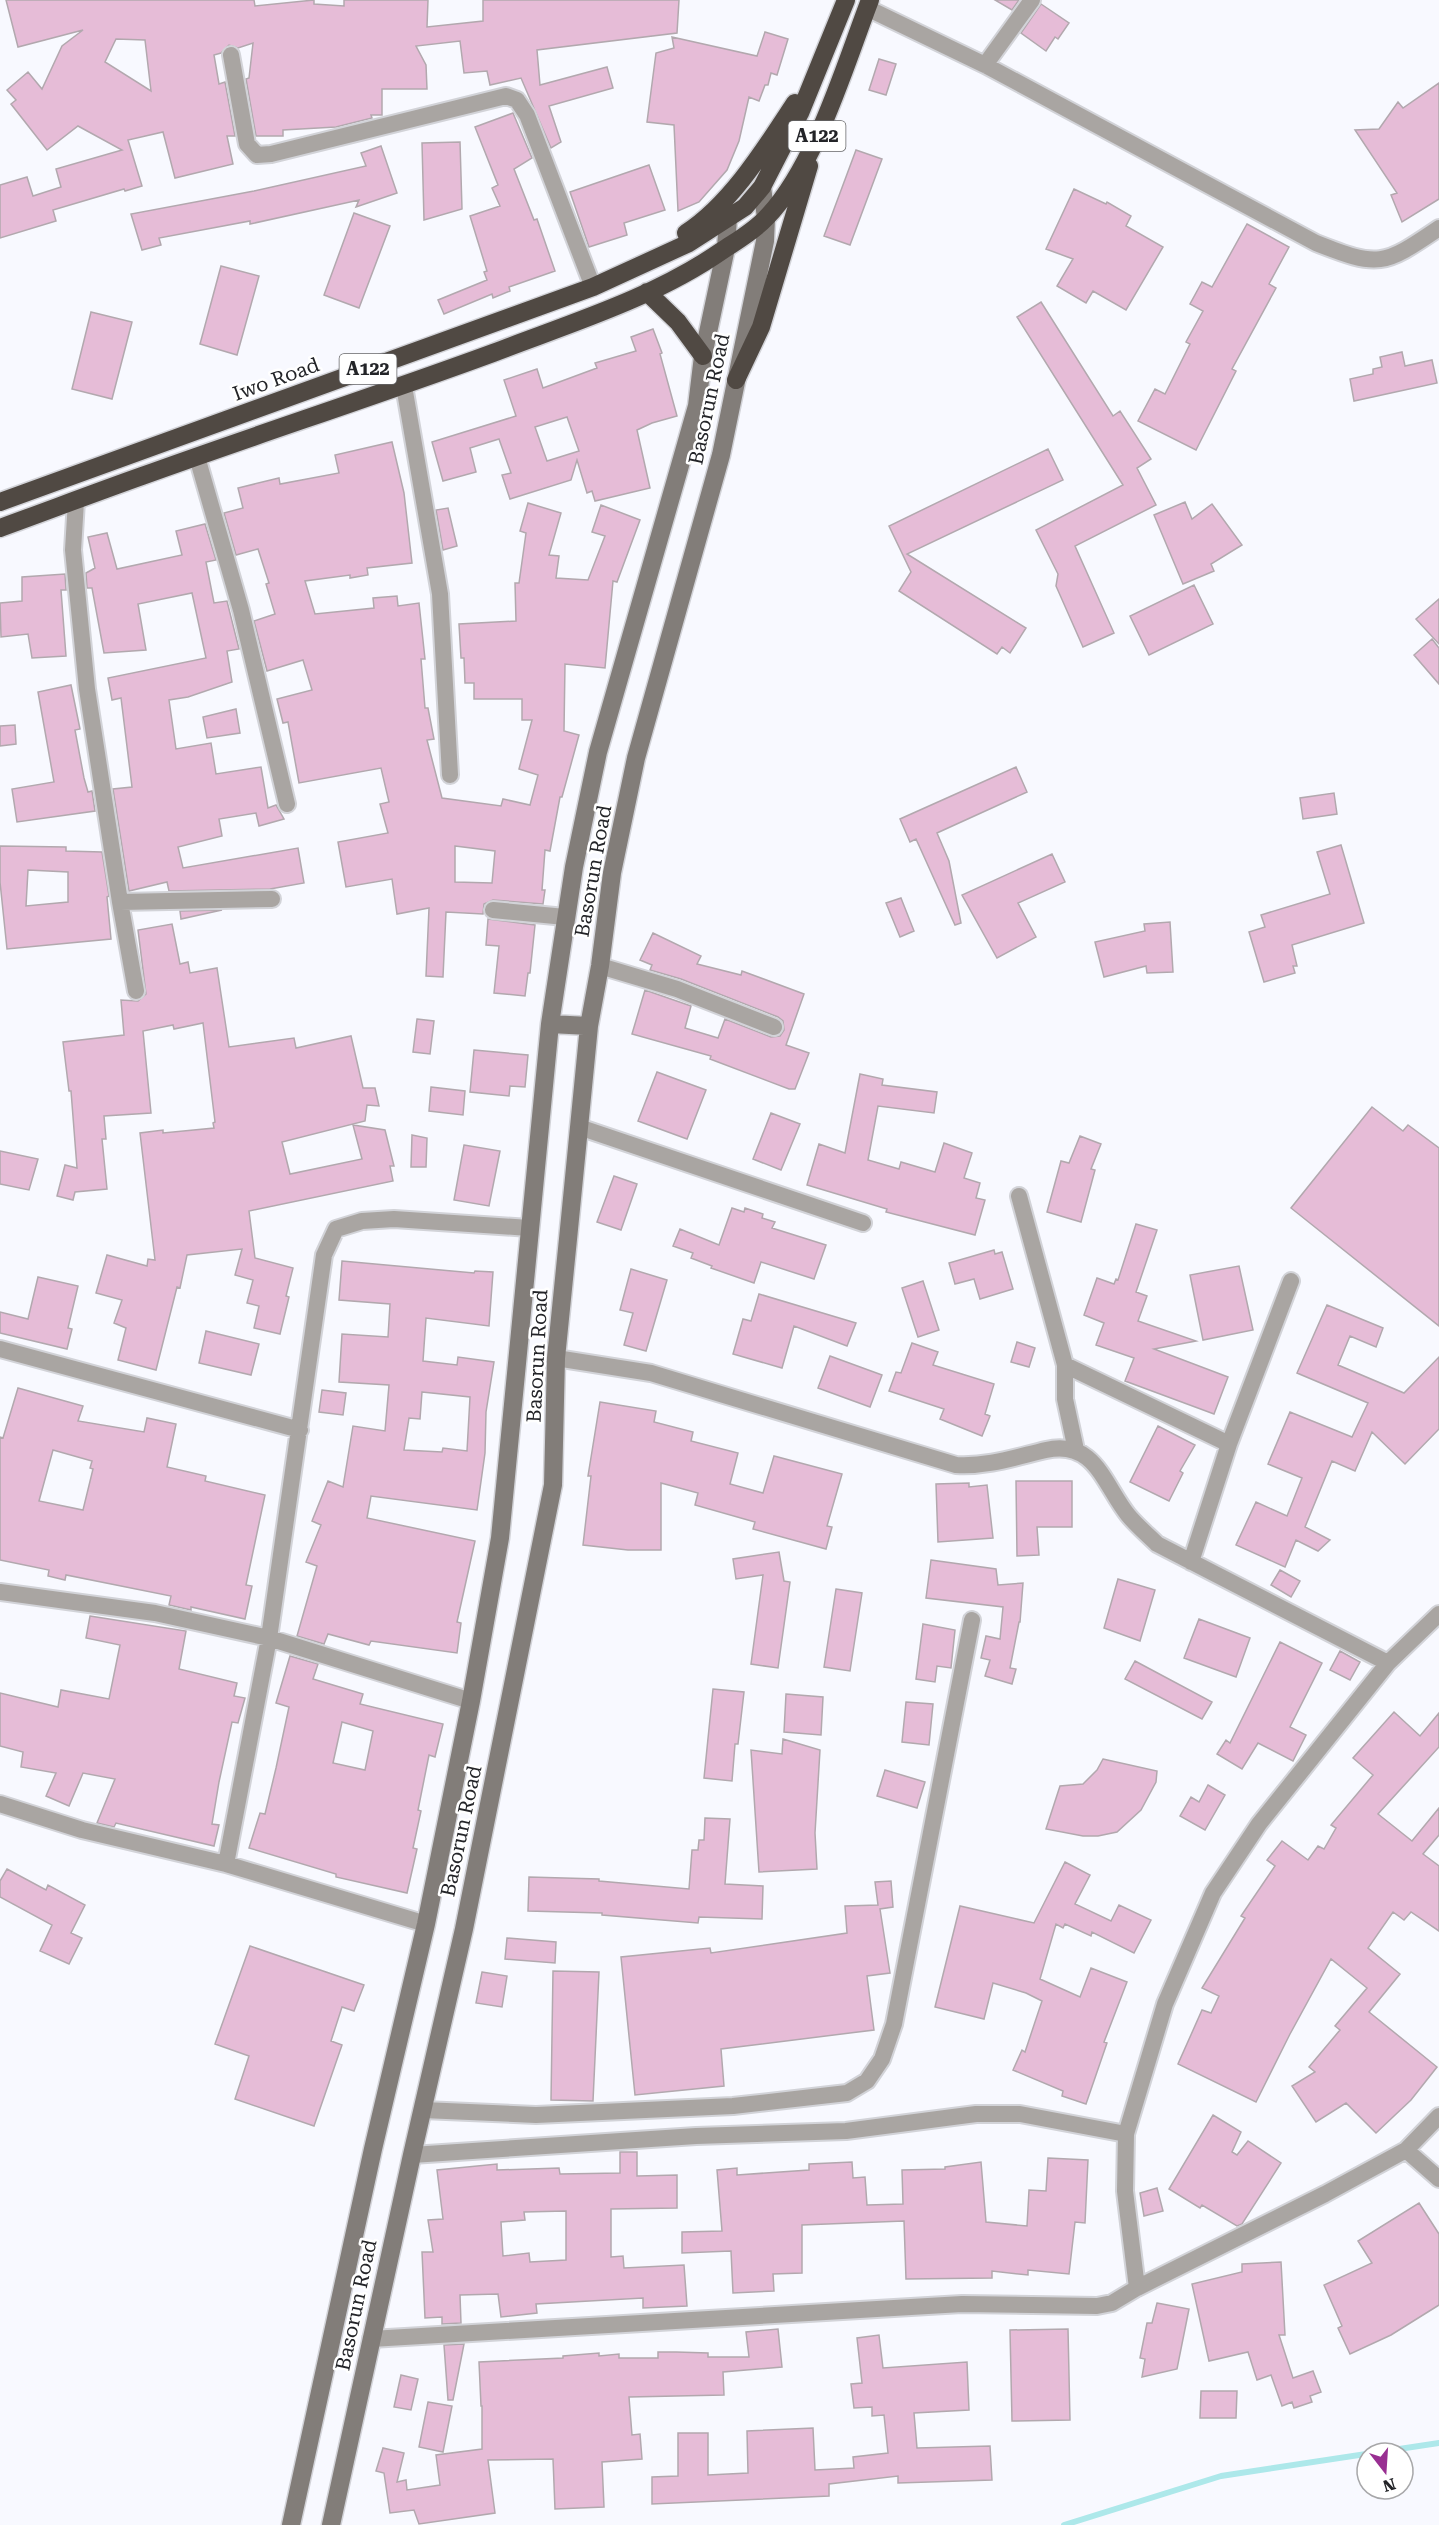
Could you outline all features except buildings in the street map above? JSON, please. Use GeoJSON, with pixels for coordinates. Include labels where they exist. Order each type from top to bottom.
{"type":"FeatureCollection","features":[{"type":"Feature","properties":{"kind":"highway","name":"A122"},"geometry":{"type":"LineString","coordinates":[[728,218],[746,207],[762,187],[800,113],[846,0]]}},
{"type":"Feature","properties":{"kind":"highway","name":"A122"},"geometry":{"type":"LineString","coordinates":[[0,528],[404,386],[584,319],[704,264],[766,218],[782,200],[818,135],[869,4]]}},
{"type":"Feature","properties":{"kind":"highway"},"geometry":{"type":"LineString","coordinates":[[624,273],[691,229],[711,213],[752,165],[819,66]]}},
{"type":"Feature","properties":{"kind":"highway"},"geometry":{"type":"LineString","coordinates":[[736,380],[761,327],[818,135]]}},
{"type":"Feature","properties":{"kind":"highway","name":"Iwo Road"},"geometry":{"type":"LineString","coordinates":[[0,502],[593,287],[689,243],[728,218]]}},
{"type":"Feature","properties":{"kind":"highway"},"geometry":{"type":"LineString","coordinates":[[647,292],[678,322],[703,356]]}},
{"type":"Feature","properties":{"kind":"main road","name":"Basorun Road"},"geometry":{"type":"LineString","coordinates":[[331,2525],[464,1929],[553,1485],[556,1358],[589,1026],[600,966],[612,873],[636,758],[721,455],[760,271],[766,218],[762,187]]}},
{"type":"Feature","properties":{"kind":"main road","name":"Basorun Road"},"geometry":{"type":"LineString","coordinates":[[291,2525],[370,2160],[426,1924],[471,1701],[500,1538],[550,1024],[565,917],[598,752],[694,417],[703,356],[726,248],[728,218]]}},
{"type":"Feature","properties":{"kind":"main road"},"geometry":{"type":"LineString","coordinates":[[550,1024],[589,1026]]}},
{"type":"Feature","properties":{"kind":"street"},"geometry":{"type":"LineString","coordinates":[[985,65],[1032,0]]}},
{"type":"Feature","properties":{"kind":"street"},"geometry":{"type":"LineString","coordinates":[[869,4],[1316,243],[1358,260],[1380,261],[1406,250],[1439,228]]}},
{"type":"Feature","properties":{"kind":"street"},"geometry":{"type":"LineString","coordinates":[[231,55],[248,144],[257,155],[271,154],[506,96],[517,100],[527,115],[593,287]]}},
{"type":"Feature","properties":{"kind":"street"},"geometry":{"type":"LineString","coordinates":[[404,386],[440,594],[450,775]]}},
{"type":"Feature","properties":{"kind":"street"},"geometry":{"type":"LineString","coordinates":[[197,457],[241,610],[287,804]]}},
{"type":"Feature","properties":{"kind":"street"},"geometry":{"type":"LineString","coordinates":[[76,501],[73,550],[87,689],[136,991]]}},
{"type":"Feature","properties":{"kind":"street"},"geometry":{"type":"LineString","coordinates":[[120,902],[272,899]]}},
{"type":"Feature","properties":{"kind":"street"},"geometry":{"type":"LineString","coordinates":[[493,910],[565,917]]}},
{"type":"Feature","properties":{"kind":"street"},"geometry":{"type":"LineString","coordinates":[[600,966],[677,989],[774,1027]]}},
{"type":"Feature","properties":{"kind":"street"},"geometry":{"type":"LineString","coordinates":[[579,1127],[863,1223]]}},
{"type":"Feature","properties":{"kind":"street"},"geometry":{"type":"LineString","coordinates":[[1019,1196],[1065,1365],[1065,1399],[1076,1450]]}},
{"type":"Feature","properties":{"kind":"street"},"geometry":{"type":"LineString","coordinates":[[226,1864],[268,1638],[324,1255],[336,1229],[362,1221],[394,1219],[529,1228]]}},
{"type":"Feature","properties":{"kind":"street"},"geometry":{"type":"LineString","coordinates":[[1191,1562],[1229,1444],[1292,1281]]}},
{"type":"Feature","properties":{"kind":"street"},"geometry":{"type":"LineString","coordinates":[[0,1349],[300,1430]]}},
{"type":"Feature","properties":{"kind":"street"},"geometry":{"type":"LineString","coordinates":[[556,1358],[651,1373],[956,1465],[977,1467],[1050,1449],[1076,1450],[1092,1460],[1129,1516],[1158,1544],[1388,1663]]}},
{"type":"Feature","properties":{"kind":"street"},"geometry":{"type":"LineString","coordinates":[[1065,1365],[1229,1444]]}},
{"type":"Feature","properties":{"kind":"street"},"geometry":{"type":"LineString","coordinates":[[0,1592],[155,1613],[268,1638],[471,1701]]}},
{"type":"Feature","properties":{"kind":"street"},"geometry":{"type":"LineString","coordinates":[[1137,2288],[1125,2191],[1126,2134],[1165,2004],[1214,1893],[1258,1824],[1388,1663],[1439,1614]]}},
{"type":"Feature","properties":{"kind":"street"},"geometry":{"type":"LineString","coordinates":[[423,2110],[536,2115],[733,2106],[847,2093],[867,2081],[882,2058],[894,2024],[972,1620]]}},
{"type":"Feature","properties":{"kind":"street"},"geometry":{"type":"LineString","coordinates":[[0,1804],[82,1830],[226,1864],[426,1924]]}},
{"type":"Feature","properties":{"kind":"street"},"geometry":{"type":"LineString","coordinates":[[412,2155],[696,2136],[864,2130],[976,2114],[1020,2114],[1126,2134]]}},
{"type":"Feature","properties":{"kind":"street"},"geometry":{"type":"LineString","coordinates":[[371,2339],[962,2304],[1097,2306],[1112,2303],[1406,2150],[1439,2116]]}},
{"type":"Feature","properties":{"kind":"street"},"geometry":{"type":"LineString","coordinates":[[1406,2150],[1439,2179]]}},
{"type":"Feature","properties":{"kind":"waterway"},"geometry":{"type":"LineString","coordinates":[[1064,2525],[1221,2476],[1439,2443]]}}]}
